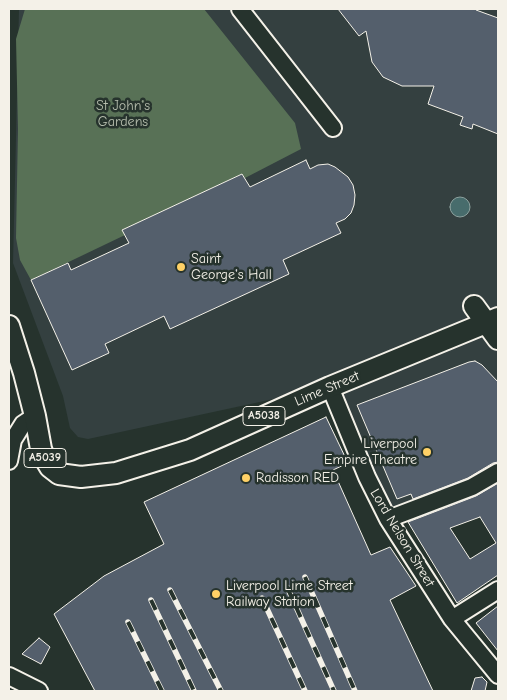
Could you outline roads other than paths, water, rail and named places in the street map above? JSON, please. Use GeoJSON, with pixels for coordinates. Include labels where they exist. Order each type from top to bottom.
{"type":"FeatureCollection","features":[{"type":"Feature","properties":{"kind":"main road"},"geometry":{"type":"LineString","coordinates":[[474,306],[492,320],[498,339]]}},
{"type":"Feature","properties":{"kind":"main road","name":"Lime Street"},"geometry":{"type":"LineString","coordinates":[[81,477],[116,472],[190,450],[330,387],[492,320]]}},
{"type":"Feature","properties":{"kind":"main road","name":"A5039"},"geometry":{"type":"LineString","coordinates":[[9,326],[24,373],[41,449],[50,467],[59,474],[81,477]]}},
{"type":"Feature","properties":{"kind":"street"},"geometry":{"type":"LineString","coordinates":[[240,9],[334,128]]}},
{"type":"Feature","properties":{"kind":"street","name":"Lord Nelson Street"},"geometry":{"type":"LineString","coordinates":[[330,387],[367,477],[388,519],[452,619],[498,675]]}},
{"type":"Feature","properties":{"kind":"street"},"geometry":{"type":"LineString","coordinates":[[9,460],[13,440],[23,424],[35,416]]}},
{"type":"Feature","properties":{"kind":"street"},"geometry":{"type":"LineString","coordinates":[[388,519],[472,487],[495,473]]}},
{"type":"Feature","properties":{"kind":"street"},"geometry":{"type":"LineString","coordinates":[[452,619],[498,590]]}},
{"type":"Feature","properties":{"kind":"street"},"geometry":{"type":"LineString","coordinates":[[9,676],[30,689]]}},
{"type":"Feature","properties":{"kind":"water"},"geometry":{"type":"Polygon","coordinates":[[[460,197],[467,200],[470,207],[467,214],[460,217],[453,214],[450,207],[453,200],[460,197]]]}},
{"type":"Feature","properties":{"kind":"railway"},"geometry":{"type":"LineString","coordinates":[[305,577],[355,691]]}},
{"type":"Feature","properties":{"kind":"railway"},"geometry":{"type":"LineString","coordinates":[[287,587],[334,691]]}},
{"type":"Feature","properties":{"kind":"railway"},"geometry":{"type":"LineString","coordinates":[[170,590],[221,691]]}},
{"type":"Feature","properties":{"kind":"railway"},"geometry":{"type":"LineString","coordinates":[[262,598],[305,691]]}},
{"type":"Feature","properties":{"kind":"railway"},"geometry":{"type":"LineString","coordinates":[[151,600],[194,691]]}},
{"type":"Feature","properties":{"kind":"railway"},"geometry":{"type":"LineString","coordinates":[[128,622],[162,691]]}},
{"type":"Feature","properties":{"kind":"place","name":"Saint George's Hall"},"geometry":{"type":"Point","coordinates":[181,267]}},
{"type":"Feature","properties":{"kind":"place","name":"Liverpool Empire Theatre"},"geometry":{"type":"Point","coordinates":[427,452]}},
{"type":"Feature","properties":{"kind":"place","name":"Radisson RED"},"geometry":{"type":"Point","coordinates":[246,478]}},
{"type":"Feature","properties":{"kind":"place","name":"Liverpool Lime Street Railway Station"},"geometry":{"type":"Point","coordinates":[216,594]}},
{"type":"Feature","properties":{"kind":"park label","name":"St John's Gardens"},"geometry":{"type":"Point","coordinates":[123,114]}}]}
